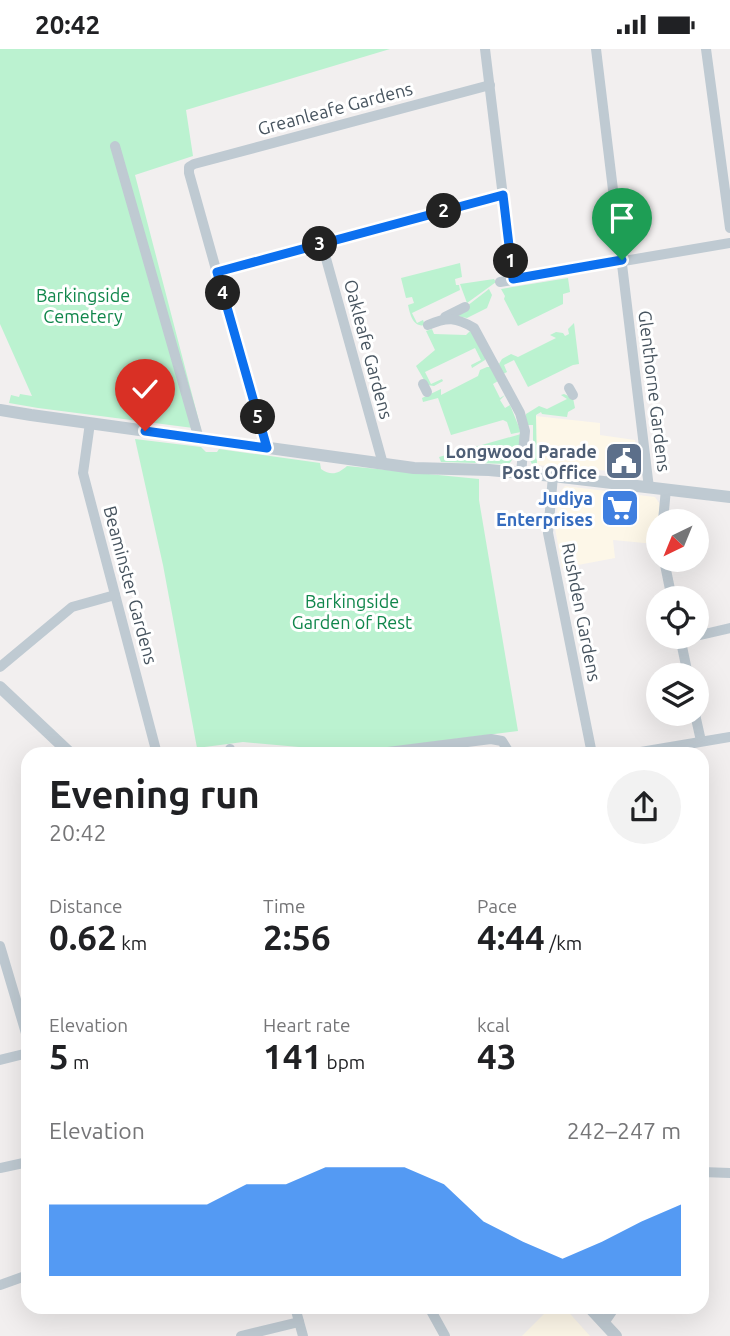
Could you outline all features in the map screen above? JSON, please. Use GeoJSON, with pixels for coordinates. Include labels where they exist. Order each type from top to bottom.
{"type":"FeatureCollection","features":[{"type":"Feature","properties":{"kind":"street"},"geometry":{"type":"LineString","coordinates":[[485,49],[513,279]]}},
{"type":"Feature","properties":{"kind":"street","name":"Glenthorne Gardens"},"geometry":{"type":"LineString","coordinates":[[596,49],[649,488]]}},
{"type":"Feature","properties":{"kind":"street"},"geometry":{"type":"LineString","coordinates":[[706,49],[730,228]]}},
{"type":"Feature","properties":{"kind":"street","name":"Greanleafe Gardens"},"geometry":{"type":"LineString","coordinates":[[217,272],[189,167],[490,85]]}},
{"type":"Feature","properties":{"kind":"street"},"geometry":{"type":"LineString","coordinates":[[116,146],[200,439]]}},
{"type":"Feature","properties":{"kind":"street"},"geometry":{"type":"LineString","coordinates":[[267,448],[217,272],[503,195]]}},
{"type":"Feature","properties":{"kind":"street"},"geometry":{"type":"LineString","coordinates":[[500,282],[730,243]]}},
{"type":"Feature","properties":{"kind":"street","name":"Oakleafe Gardens"},"geometry":{"type":"LineString","coordinates":[[322,244],[383,464]]}},
{"type":"Feature","properties":{"kind":"street"},"geometry":{"type":"LineString","coordinates":[[428,325],[465,307]]}},
{"type":"Feature","properties":{"kind":"street"},"geometry":{"type":"LineString","coordinates":[[440,320],[463,321],[474,328],[493,360],[520,413],[525,431],[521,473]]}},
{"type":"Feature","properties":{"kind":"street"},"geometry":{"type":"LineString","coordinates":[[0,410],[414,468],[553,475],[730,497]]}},
{"type":"Feature","properties":{"kind":"street","name":"Beaminster Gardens"},"geometry":{"type":"LineString","coordinates":[[90,423],[83,473],[155,747]]}},
{"type":"Feature","properties":{"kind":"street","name":"Rushden Gardens"},"geometry":{"type":"LineString","coordinates":[[553,475],[548,533],[591,747]]}},
{"type":"Feature","properties":{"kind":"street"},"geometry":{"type":"LineString","coordinates":[[664,509],[666,489]]}},
{"type":"Feature","properties":{"kind":"street"},"geometry":{"type":"LineString","coordinates":[[0,667],[72,607],[115,595]]}},
{"type":"Feature","properties":{"kind":"street"},"geometry":{"type":"LineString","coordinates":[[709,633],[730,628]]}},
{"type":"Feature","properties":{"kind":"street"},"geometry":{"type":"LineString","coordinates":[[0,687],[64,747]]}},
{"type":"Feature","properties":{"kind":"street"},"geometry":{"type":"LineString","coordinates":[[698,726],[701,741]]}},
{"type":"Feature","properties":{"kind":"street"},"geometry":{"type":"LineString","coordinates":[[668,747],[730,737]]}},
{"type":"Feature","properties":{"kind":"street"},"geometry":{"type":"LineString","coordinates":[[444,747],[491,739],[502,741],[506,747]]}},
{"type":"Feature","properties":{"kind":"street"},"geometry":{"type":"LineString","coordinates":[[0,946],[21,1016]]}},
{"type":"Feature","properties":{"kind":"street"},"geometry":{"type":"LineString","coordinates":[[0,1060],[21,1055]]}},
{"type":"Feature","properties":{"kind":"street"},"geometry":{"type":"LineString","coordinates":[[0,1168],[21,1164]]}},
{"type":"Feature","properties":{"kind":"street"},"geometry":{"type":"LineString","coordinates":[[709,1172],[730,1173]]}},
{"type":"Feature","properties":{"kind":"street"},"geometry":{"type":"LineString","coordinates":[[0,1285],[21,1278]]}},
{"type":"Feature","properties":{"kind":"street"},"geometry":{"type":"LineString","coordinates":[[297,1314],[303,1336]]}},
{"type":"Feature","properties":{"kind":"street"},"geometry":{"type":"LineString","coordinates":[[433,1314],[445,1336]]}},
{"type":"Feature","properties":{"kind":"street"},"geometry":{"type":"LineString","coordinates":[[596,1314],[616,1336]]}},
{"type":"Feature","properties":{"kind":"street"},"geometry":{"type":"LineString","coordinates":[[604,1323],[610,1314]]}},
{"type":"Feature","properties":{"kind":"street"},"geometry":{"type":"LineString","coordinates":[[241,1336],[299,1322]]}},
{"type":"Feature","properties":{"kind":"shaded area"},"geometry":{"type":"Polygon","coordinates":[[[535,416],[600,423],[600,435],[635,440],[639,468],[635,473],[536,465],[535,416]]]}},
{"type":"Feature","properties":{"kind":"shaded area"},"geometry":{"type":"Polygon","coordinates":[[[565,486],[655,497],[660,504],[659,509],[646,509],[646,543],[613,540],[615,558],[562,568],[555,528],[560,492],[565,486]]]}},
{"type":"Feature","properties":{"kind":"shaded area"},"geometry":{"type":"Polygon","coordinates":[[[544,1314],[570,1314],[590,1336],[522,1336],[544,1314]]]}},
{"type":"Feature","properties":{"kind":"green space","name":"Barkingside Cemetery"},"geometry":{"type":"Polygon","coordinates":[[[0,49],[390,49],[186,110],[193,156],[135,175],[201,429],[9,403],[11,395],[32,396],[0,324],[0,49]]]}},
{"type":"Feature","properties":{"kind":"green space"},"geometry":{"type":"Polygon","coordinates":[[[460,263],[462,277],[455,279],[460,290],[412,313],[417,323],[413,319],[408,305],[414,303],[412,297],[406,298],[401,278],[460,263]]]}},
{"type":"Feature","properties":{"kind":"green space"},"geometry":{"type":"Polygon","coordinates":[[[568,278],[570,292],[563,294],[563,304],[518,326],[501,289],[568,278]]]}},
{"type":"Feature","properties":{"kind":"green space"},"geometry":{"type":"Polygon","coordinates":[[[494,279],[496,282],[467,303],[460,284],[494,279]]]}},
{"type":"Feature","properties":{"kind":"green space"},"geometry":{"type":"Polygon","coordinates":[[[489,289],[492,295],[487,308],[467,318],[457,316],[467,306],[489,289]]]}},
{"type":"Feature","properties":{"kind":"green space"},"geometry":{"type":"Polygon","coordinates":[[[574,323],[579,364],[528,387],[514,360],[504,365],[507,372],[503,374],[499,364],[502,359],[511,354],[518,357],[556,338],[550,335],[556,332],[565,336],[569,334],[568,329],[574,323]]]}},
{"type":"Feature","properties":{"kind":"green space"},"geometry":{"type":"Polygon","coordinates":[[[432,329],[434,334],[466,335],[471,330],[485,360],[472,368],[471,365],[481,360],[475,348],[425,372],[431,384],[442,379],[443,381],[434,386],[427,385],[416,366],[435,350],[426,331],[432,329]]]}},
{"type":"Feature","properties":{"kind":"green space"},"geometry":{"type":"Polygon","coordinates":[[[490,367],[498,381],[493,384],[500,398],[505,395],[500,400],[505,408],[510,405],[521,432],[511,434],[507,422],[503,420],[451,435],[438,398],[423,402],[422,398],[441,389],[441,395],[478,376],[480,370],[490,367]]]}},
{"type":"Feature","properties":{"kind":"green space"},"geometry":{"type":"Polygon","coordinates":[[[561,395],[573,398],[575,408],[568,412],[567,417],[541,412],[536,415],[537,465],[532,464],[527,454],[528,445],[533,444],[533,425],[526,425],[526,414],[539,406],[547,409],[567,399],[561,395]]]}},
{"type":"Feature","properties":{"kind":"green space"},"geometry":{"type":"Polygon","coordinates":[[[521,434],[520,455],[515,456],[509,464],[441,462],[439,457],[521,434]]]}},
{"type":"Feature","properties":{"kind":"green space","name":"Barkingside Garden of Rest"},"geometry":{"type":"Polygon","coordinates":[[[135,439],[201,447],[206,452],[217,452],[219,449],[320,463],[321,469],[331,473],[347,466],[479,479],[479,500],[518,731],[394,747],[299,747],[243,742],[197,747],[163,565],[135,439]]]}},
{"type":"Feature","properties":{"kind":"place","name":"Longwood Parade Post Office"},"geometry":{"type":"Point","coordinates":[624,461]}},
{"type":"Feature","properties":{"kind":"place","name":"Judiya Enterprises"},"geometry":{"type":"Point","coordinates":[620,508]}},
{"type":"Feature","properties":{"kind":"route"},"geometry":{"type":"LineString","coordinates":[[145,431],[267,448],[217,272],[503,195],[513,279],[622,260]]}}]}
